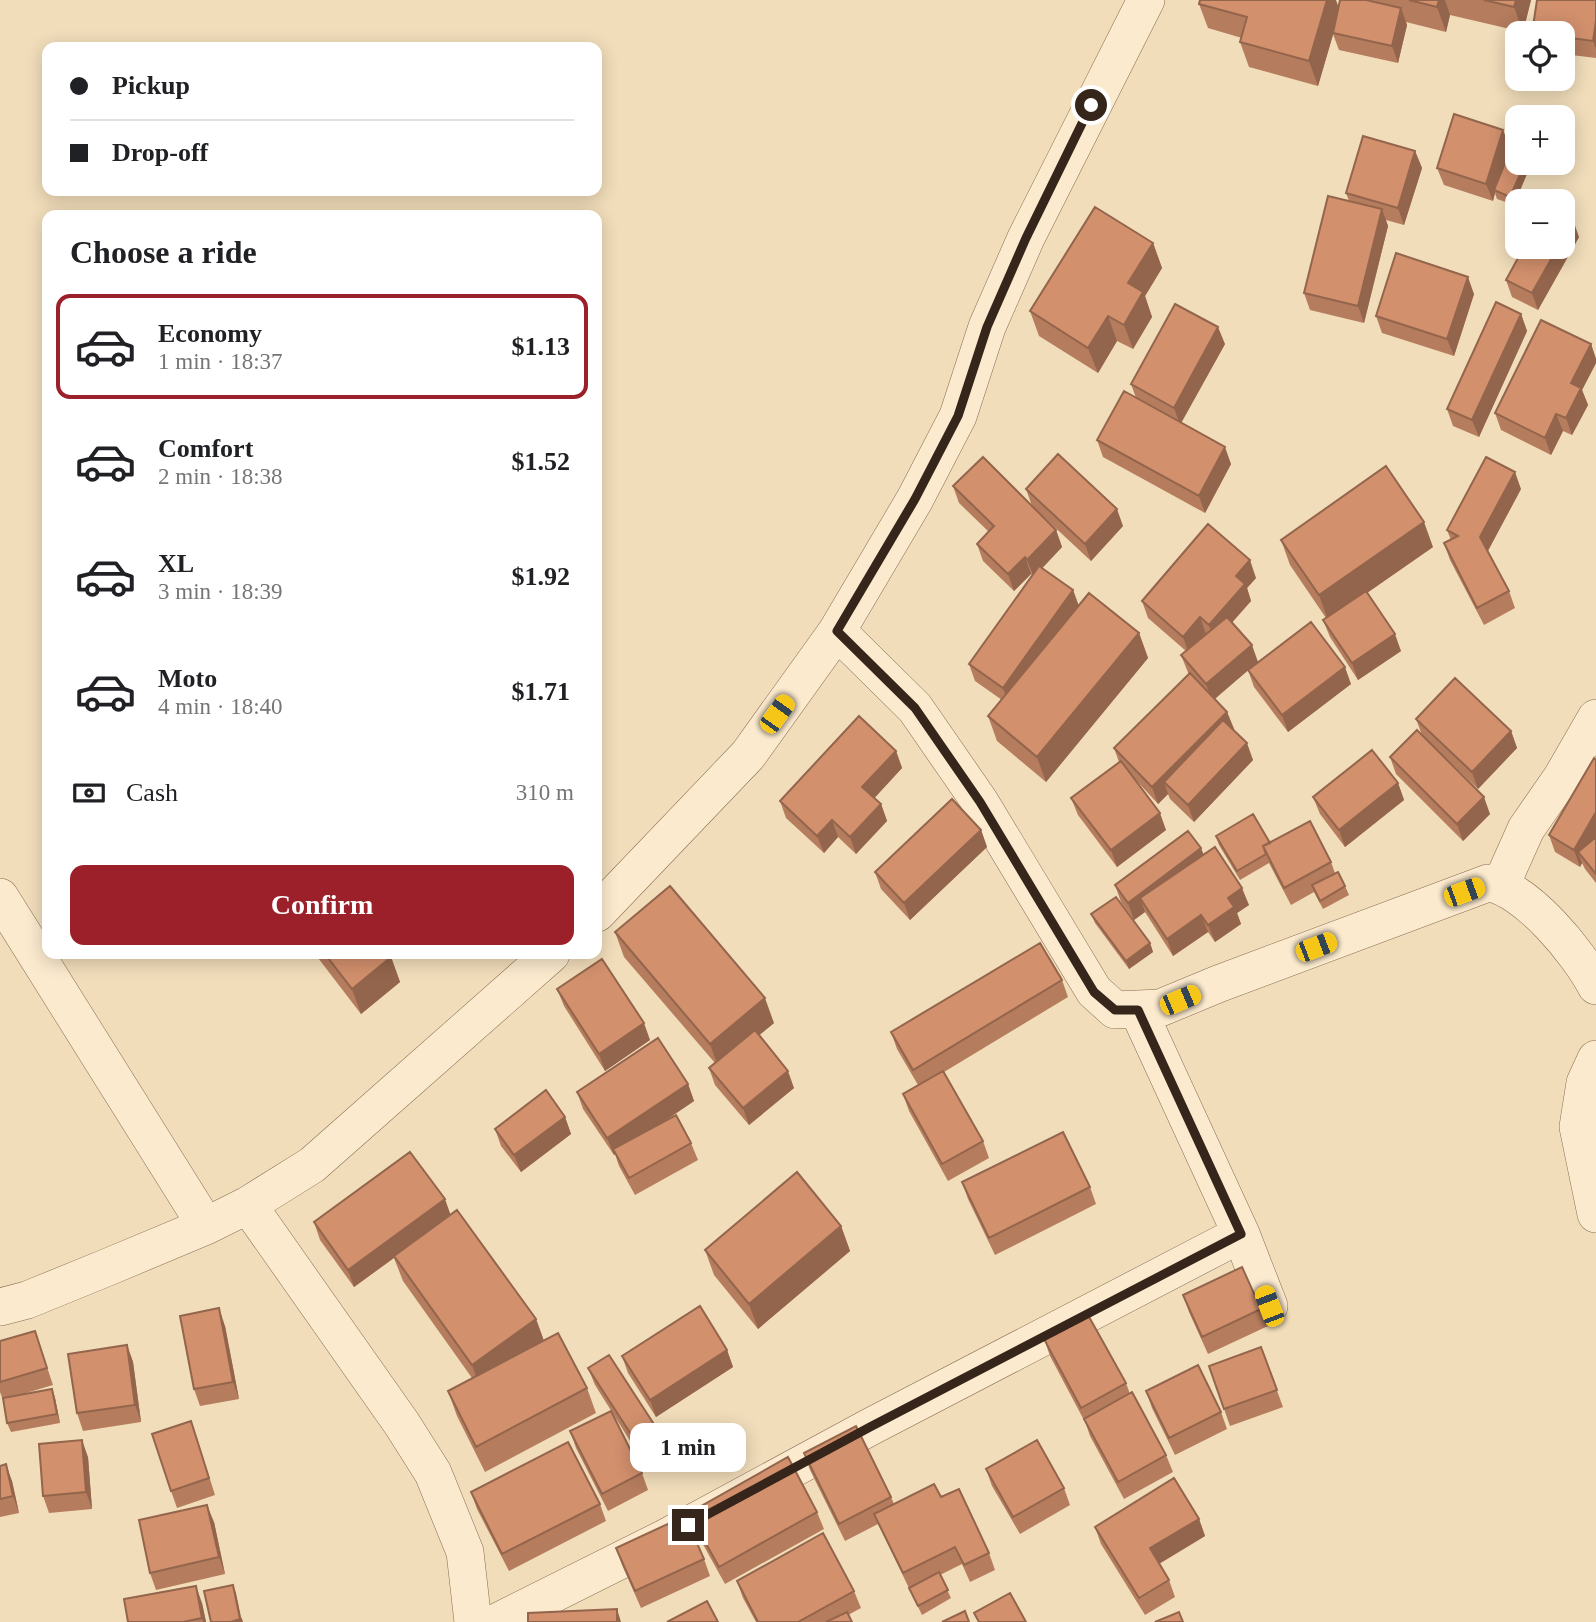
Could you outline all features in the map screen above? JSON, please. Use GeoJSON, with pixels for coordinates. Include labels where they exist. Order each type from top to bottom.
{"type":"FeatureCollection","features":[{"type":"Feature","properties":{"kind":"street"},"geometry":{"type":"LineString","coordinates":[[602,908],[748,755],[837,631],[915,499],[958,416],[987,327],[1026,238],[1146,0]]}},
{"type":"Feature","properties":{"kind":"street"},"geometry":{"type":"LineString","coordinates":[[837,631],[915,708],[980,802],[1094,992],[1115,1010],[1160,1008],[1217,984],[1488,883],[1502,885],[1528,902],[1585,965],[1596,986]]}},
{"type":"Feature","properties":{"kind":"street"},"geometry":{"type":"LineString","coordinates":[[1502,885],[1526,829],[1562,777],[1596,718]]}},
{"type":"Feature","properties":{"kind":"street"},"geometry":{"type":"LineString","coordinates":[[0,897],[206,1226]]}},
{"type":"Feature","properties":{"kind":"street"},"geometry":{"type":"LineString","coordinates":[[0,1307],[27,1300],[206,1226],[248,1205],[312,1165],[545,959]]}},
{"type":"Feature","properties":{"kind":"street"},"geometry":{"type":"LineString","coordinates":[[1138,1010],[1241,1234],[1269,1306]]}},
{"type":"Feature","properties":{"kind":"street"},"geometry":{"type":"LineString","coordinates":[[1596,1059],[1585,1083],[1578,1127],[1596,1214]]}},
{"type":"Feature","properties":{"kind":"street"},"geometry":{"type":"LineString","coordinates":[[248,1205],[402,1424],[433,1473],[465,1552],[473,1622]]}},
{"type":"Feature","properties":{"kind":"street"},"geometry":{"type":"LineString","coordinates":[[497,1622],[665,1538],[870,1427],[1241,1234]]}},
{"type":"Feature","properties":{"kind":"building"},"geometry":{"type":"Polygon","coordinates":[[[1200,0],[1327,0],[1309,61],[1240,42],[1247,17],[1199,4],[1200,0]]]}},
{"type":"Feature","properties":{"kind":"building"},"geometry":{"type":"Polygon","coordinates":[[[1340,0],[1366,0],[1401,8],[1392,46],[1333,33],[1340,0]]]}},
{"type":"Feature","properties":{"kind":"building"},"geometry":{"type":"Polygon","coordinates":[[[1409,0],[1439,0],[1437,7],[1409,0]]]}},
{"type":"Feature","properties":{"kind":"building"},"geometry":{"type":"Polygon","coordinates":[[[1484,0],[1516,0],[1514,7],[1484,0]]]}},
{"type":"Feature","properties":{"kind":"building"},"geometry":{"type":"Polygon","coordinates":[[[1537,0],[1596,0],[1593,41],[1575,39],[1575,21],[1534,21],[1537,0]]]}},
{"type":"Feature","properties":{"kind":"building"},"geometry":{"type":"Polygon","coordinates":[[[1454,114],[1503,130],[1486,184],[1437,168],[1454,114]]]}},
{"type":"Feature","properties":{"kind":"building"},"geometry":{"type":"Polygon","coordinates":[[[1363,136],[1415,151],[1398,208],[1346,193],[1363,136]]]}},
{"type":"Feature","properties":{"kind":"building"},"geometry":{"type":"Polygon","coordinates":[[[1505,163],[1505,175],[1520,175],[1514,189],[1505,189],[1505,195],[1494,190],[1505,163]]]}},
{"type":"Feature","properties":{"kind":"building"},"geometry":{"type":"Polygon","coordinates":[[[1328,196],[1382,209],[1358,306],[1304,293],[1328,196]]]}},
{"type":"Feature","properties":{"kind":"building"},"geometry":{"type":"Polygon","coordinates":[[[1095,207],[1153,243],[1128,283],[1143,292],[1124,325],[1108,316],[1088,348],[1030,311],[1095,207]]]}},
{"type":"Feature","properties":{"kind":"building"},"geometry":{"type":"Polygon","coordinates":[[[1396,253],[1468,277],[1447,339],[1376,316],[1396,253]]]}},
{"type":"Feature","properties":{"kind":"building"},"geometry":{"type":"Polygon","coordinates":[[[1517,259],[1551,259],[1532,293],[1506,280],[1517,259]]]}},
{"type":"Feature","properties":{"kind":"building"},"geometry":{"type":"Polygon","coordinates":[[[1496,302],[1521,314],[1472,420],[1447,409],[1496,302]]]}},
{"type":"Feature","properties":{"kind":"building"},"geometry":{"type":"Polygon","coordinates":[[[1175,304],[1218,327],[1174,408],[1131,384],[1175,304]]]}},
{"type":"Feature","properties":{"kind":"building"},"geometry":{"type":"Polygon","coordinates":[[[1541,320],[1591,344],[1571,383],[1581,388],[1566,418],[1556,414],[1545,438],[1495,413],[1541,320]]]}},
{"type":"Feature","properties":{"kind":"building"},"geometry":{"type":"Polygon","coordinates":[[[1124,391],[1225,447],[1199,496],[1097,440],[1124,391]]]}},
{"type":"Feature","properties":{"kind":"building"},"geometry":{"type":"Polygon","coordinates":[[[1058,454],[1117,509],[1085,544],[1026,489],[1058,454]]]}},
{"type":"Feature","properties":{"kind":"building"},"geometry":{"type":"Polygon","coordinates":[[[983,457],[1056,530],[1027,560],[1025,557],[1008,574],[977,544],[994,526],[953,486],[983,457]]]}},
{"type":"Feature","properties":{"kind":"building"},"geometry":{"type":"Polygon","coordinates":[[[1486,457],[1515,472],[1480,537],[1509,591],[1477,608],[1444,543],[1458,536],[1447,530],[1486,457]]]}},
{"type":"Feature","properties":{"kind":"building"},"geometry":{"type":"Polygon","coordinates":[[[1386,466],[1424,522],[1319,595],[1281,540],[1386,466]]]}},
{"type":"Feature","properties":{"kind":"building"},"geometry":{"type":"Polygon","coordinates":[[[1208,524],[1250,560],[1236,576],[1245,584],[1209,625],[1200,617],[1183,637],[1142,601],[1208,524]]]}},
{"type":"Feature","properties":{"kind":"building"},"geometry":{"type":"Polygon","coordinates":[[[1039,566],[1073,590],[1003,688],[969,664],[1039,566]]]}},
{"type":"Feature","properties":{"kind":"building"},"geometry":{"type":"Polygon","coordinates":[[[1366,591],[1395,634],[1352,663],[1323,620],[1366,591]]]}},
{"type":"Feature","properties":{"kind":"building"},"geometry":{"type":"Polygon","coordinates":[[[1089,593],[1139,633],[1037,757],[988,716],[1089,593]]]}},
{"type":"Feature","properties":{"kind":"building"},"geometry":{"type":"Polygon","coordinates":[[[1227,617],[1252,645],[1206,684],[1181,655],[1227,617]]]}},
{"type":"Feature","properties":{"kind":"building"},"geometry":{"type":"Polygon","coordinates":[[[1311,622],[1345,667],[1282,715],[1248,670],[1311,622]]]}},
{"type":"Feature","properties":{"kind":"building"},"geometry":{"type":"Polygon","coordinates":[[[1190,673],[1227,712],[1152,787],[1114,748],[1190,673]]]}},
{"type":"Feature","properties":{"kind":"building"},"geometry":{"type":"Polygon","coordinates":[[[1455,678],[1511,731],[1472,772],[1416,719],[1455,678]]]}},
{"type":"Feature","properties":{"kind":"building"},"geometry":{"type":"Polygon","coordinates":[[[859,716],[896,751],[862,787],[881,804],[850,837],[832,820],[817,836],[780,801],[859,716]]]}},
{"type":"Feature","properties":{"kind":"building"},"geometry":{"type":"Polygon","coordinates":[[[1223,720],[1247,743],[1188,805],[1164,782],[1223,720]]]}},
{"type":"Feature","properties":{"kind":"building"},"geometry":{"type":"Polygon","coordinates":[[[1417,730],[1484,797],[1457,824],[1390,757],[1417,730]]]}},
{"type":"Feature","properties":{"kind":"building"},"geometry":{"type":"Polygon","coordinates":[[[1372,750],[1398,783],[1339,830],[1313,797],[1372,750]]]}},
{"type":"Feature","properties":{"kind":"building"},"geometry":{"type":"Polygon","coordinates":[[[1594,758],[1596,812],[1574,850],[1549,835],[1594,758]]]}},
{"type":"Feature","properties":{"kind":"building"},"geometry":{"type":"Polygon","coordinates":[[[1121,761],[1160,813],[1111,850],[1071,798],[1121,761]]]}},
{"type":"Feature","properties":{"kind":"building"},"geometry":{"type":"Polygon","coordinates":[[[952,799],[981,830],[904,903],[875,872],[952,799]]]}},
{"type":"Feature","properties":{"kind":"building"},"geometry":{"type":"Polygon","coordinates":[[[1253,814],[1270,843],[1263,846],[1266,854],[1237,871],[1216,836],[1253,814]]]}},
{"type":"Feature","properties":{"kind":"building"},"geometry":{"type":"Polygon","coordinates":[[[1310,821],[1331,862],[1284,888],[1263,846],[1310,821]]]}},
{"type":"Feature","properties":{"kind":"building"},"geometry":{"type":"Polygon","coordinates":[[[1188,831],[1201,848],[1128,903],[1115,885],[1188,831]]]}},
{"type":"Feature","properties":{"kind":"building"},"geometry":{"type":"Polygon","coordinates":[[[1596,837],[1596,874],[1578,852],[1596,837]]]}},
{"type":"Feature","properties":{"kind":"building"},"geometry":{"type":"Polygon","coordinates":[[[1215,847],[1242,888],[1228,898],[1234,907],[1208,925],[1201,915],[1167,939],[1140,898],[1215,847]]]}},
{"type":"Feature","properties":{"kind":"building"},"geometry":{"type":"Polygon","coordinates":[[[1338,872],[1345,886],[1320,901],[1312,885],[1338,872]]]}},
{"type":"Feature","properties":{"kind":"building"},"geometry":{"type":"Polygon","coordinates":[[[670,886],[765,998],[710,1044],[615,932],[670,886]]]}},
{"type":"Feature","properties":{"kind":"building"},"geometry":{"type":"Polygon","coordinates":[[[1116,897],[1150,943],[1126,961],[1091,914],[1116,897]]]}},
{"type":"Feature","properties":{"kind":"building"},"geometry":{"type":"Polygon","coordinates":[[[1040,943],[1062,980],[913,1070],[891,1032],[1040,943]]]}},
{"type":"Feature","properties":{"kind":"building"},"geometry":{"type":"Polygon","coordinates":[[[329,959],[389,959],[352,989],[329,959]]]}},
{"type":"Feature","properties":{"kind":"building"},"geometry":{"type":"Polygon","coordinates":[[[602,959],[644,1023],[599,1054],[557,989],[602,959]]]}},
{"type":"Feature","properties":{"kind":"building"},"geometry":{"type":"Polygon","coordinates":[[[755,1030],[788,1071],[743,1108],[709,1068],[755,1030]]]}},
{"type":"Feature","properties":{"kind":"building"},"geometry":{"type":"Polygon","coordinates":[[[658,1038],[688,1084],[607,1138],[577,1092],[658,1038]]]}},
{"type":"Feature","properties":{"kind":"building"},"geometry":{"type":"Polygon","coordinates":[[[943,1071],[983,1141],[942,1164],[903,1094],[943,1071]]]}},
{"type":"Feature","properties":{"kind":"building"},"geometry":{"type":"Polygon","coordinates":[[[546,1090],[565,1117],[514,1155],[495,1129],[546,1090]]]}},
{"type":"Feature","properties":{"kind":"building"},"geometry":{"type":"Polygon","coordinates":[[[676,1115],[691,1143],[629,1178],[613,1149],[676,1115]]]}},
{"type":"Feature","properties":{"kind":"building"},"geometry":{"type":"Polygon","coordinates":[[[1063,1132],[1090,1187],[989,1238],[962,1182],[1063,1132]]]}},
{"type":"Feature","properties":{"kind":"building"},"geometry":{"type":"Polygon","coordinates":[[[410,1152],[445,1199],[348,1270],[314,1222],[410,1152]]]}},
{"type":"Feature","properties":{"kind":"building"},"geometry":{"type":"Polygon","coordinates":[[[797,1172],[841,1226],[749,1304],[705,1250],[797,1172]]]}},
{"type":"Feature","properties":{"kind":"building"},"geometry":{"type":"Polygon","coordinates":[[[457,1210],[536,1319],[472,1365],[394,1256],[457,1210]]]}},
{"type":"Feature","properties":{"kind":"building"},"geometry":{"type":"Polygon","coordinates":[[[1242,1267],[1261,1309],[1202,1337],[1183,1295],[1242,1267]]]}},
{"type":"Feature","properties":{"kind":"building"},"geometry":{"type":"Polygon","coordinates":[[[700,1306],[727,1350],[650,1400],[622,1356],[700,1306]]]}},
{"type":"Feature","properties":{"kind":"building"},"geometry":{"type":"Polygon","coordinates":[[[219,1308],[233,1382],[194,1389],[180,1316],[219,1308]]]}},
{"type":"Feature","properties":{"kind":"building"},"geometry":{"type":"Polygon","coordinates":[[[1088,1315],[1126,1383],[1081,1408],[1044,1339],[1088,1315]]]}},
{"type":"Feature","properties":{"kind":"building"},"geometry":{"type":"Polygon","coordinates":[[[35,1331],[47,1368],[0,1382],[0,1341],[35,1331]]]}},
{"type":"Feature","properties":{"kind":"building"},"geometry":{"type":"Polygon","coordinates":[[[558,1333],[587,1388],[476,1447],[448,1391],[558,1333]]]}},
{"type":"Feature","properties":{"kind":"building"},"geometry":{"type":"Polygon","coordinates":[[[127,1345],[135,1405],[77,1413],[68,1354],[127,1345]]]}},
{"type":"Feature","properties":{"kind":"building"},"geometry":{"type":"Polygon","coordinates":[[[1261,1347],[1277,1390],[1224,1409],[1209,1366],[1261,1347]]]}},
{"type":"Feature","properties":{"kind":"building"},"geometry":{"type":"Polygon","coordinates":[[[609,1355],[659,1432],[638,1445],[588,1368],[609,1355]]]}},
{"type":"Feature","properties":{"kind":"building"},"geometry":{"type":"Polygon","coordinates":[[[1198,1365],[1221,1412],[1169,1438],[1146,1391],[1198,1365]]]}},
{"type":"Feature","properties":{"kind":"building"},"geometry":{"type":"Polygon","coordinates":[[[52,1389],[57,1414],[7,1423],[3,1398],[52,1389]]]}},
{"type":"Feature","properties":{"kind":"building"},"geometry":{"type":"Polygon","coordinates":[[[1132,1392],[1166,1455],[1118,1482],[1084,1419],[1132,1392]]]}},
{"type":"Feature","properties":{"kind":"building"},"geometry":{"type":"Polygon","coordinates":[[[611,1411],[642,1473],[602,1494],[570,1431],[611,1411]]]}},
{"type":"Feature","properties":{"kind":"building"},"geometry":{"type":"Polygon","coordinates":[[[191,1421],[209,1478],[171,1491],[152,1434],[191,1421]]]}},
{"type":"Feature","properties":{"kind":"building"},"geometry":{"type":"Polygon","coordinates":[[[856,1426],[891,1497],[839,1524],[804,1453],[856,1426]]]}},
{"type":"Feature","properties":{"kind":"building"},"geometry":{"type":"Polygon","coordinates":[[[82,1440],[86,1492],[43,1496],[39,1444],[82,1440]]]}},
{"type":"Feature","properties":{"kind":"building"},"geometry":{"type":"Polygon","coordinates":[[[1037,1440],[1064,1488],[1013,1517],[986,1469],[1037,1440]]]}},
{"type":"Feature","properties":{"kind":"building"},"geometry":{"type":"Polygon","coordinates":[[[568,1442],[600,1504],[502,1554],[471,1492],[568,1442]]]}},
{"type":"Feature","properties":{"kind":"building"},"geometry":{"type":"Polygon","coordinates":[[[788,1457],[817,1512],[719,1567],[689,1513],[788,1457]]]}},
{"type":"Feature","properties":{"kind":"building"},"geometry":{"type":"Polygon","coordinates":[[[6,1464],[13,1496],[0,1499],[0,1466],[6,1464]]]}},
{"type":"Feature","properties":{"kind":"building"},"geometry":{"type":"Polygon","coordinates":[[[1174,1478],[1199,1519],[1150,1548],[1169,1580],[1139,1598],[1095,1527],[1174,1478]]]}},
{"type":"Feature","properties":{"kind":"building"},"geometry":{"type":"Polygon","coordinates":[[[934,1484],[941,1497],[959,1489],[989,1553],[964,1565],[955,1547],[903,1573],[874,1514],[934,1484]]]}},
{"type":"Feature","properties":{"kind":"building"},"geometry":{"type":"Polygon","coordinates":[[[207,1505],[219,1557],[150,1573],[139,1520],[207,1505]]]}},
{"type":"Feature","properties":{"kind":"building"},"geometry":{"type":"Polygon","coordinates":[[[685,1516],[704,1559],[635,1591],[616,1548],[685,1516]]]}},
{"type":"Feature","properties":{"kind":"building"},"geometry":{"type":"Polygon","coordinates":[[[823,1533],[854,1591],[798,1622],[758,1622],[737,1581],[823,1533]]]}},
{"type":"Feature","properties":{"kind":"building"},"geometry":{"type":"Polygon","coordinates":[[[939,1572],[948,1590],[918,1606],[909,1588],[939,1572]]]}},
{"type":"Feature","properties":{"kind":"building"},"geometry":{"type":"Polygon","coordinates":[[[233,1585],[240,1619],[211,1622],[204,1591],[233,1585]]]}},
{"type":"Feature","properties":{"kind":"building"},"geometry":{"type":"Polygon","coordinates":[[[196,1586],[202,1618],[183,1622],[128,1622],[124,1599],[196,1586]]]}},
{"type":"Feature","properties":{"kind":"building"},"geometry":{"type":"Polygon","coordinates":[[[1010,1593],[1026,1622],[979,1622],[974,1613],[1010,1593]]]}},
{"type":"Feature","properties":{"kind":"building"},"geometry":{"type":"Polygon","coordinates":[[[707,1601],[718,1622],[667,1622],[707,1601]]]}},
{"type":"Feature","properties":{"kind":"building"},"geometry":{"type":"Polygon","coordinates":[[[617,1609],[617,1622],[528,1622],[528,1613],[617,1609]]]}},
{"type":"Feature","properties":{"kind":"building"},"geometry":{"type":"Polygon","coordinates":[[[965,1611],[969,1622],[942,1622],[965,1611]]]}},
{"type":"Feature","properties":{"kind":"building"},"geometry":{"type":"Polygon","coordinates":[[[847,1612],[852,1622],[826,1622],[847,1612]]]}},
{"type":"Feature","properties":{"kind":"building"},"geometry":{"type":"Polygon","coordinates":[[[1179,1612],[1183,1622],[1155,1622],[1179,1612]]]}},
{"type":"Feature","properties":{"kind":"route"},"geometry":{"type":"LineString","coordinates":[[688,1525],[1241,1234],[1138,1010],[1115,1010],[1094,992],[980,802],[915,708],[837,631],[915,499],[958,416],[987,327],[1026,238],[1091,105]]}}]}
